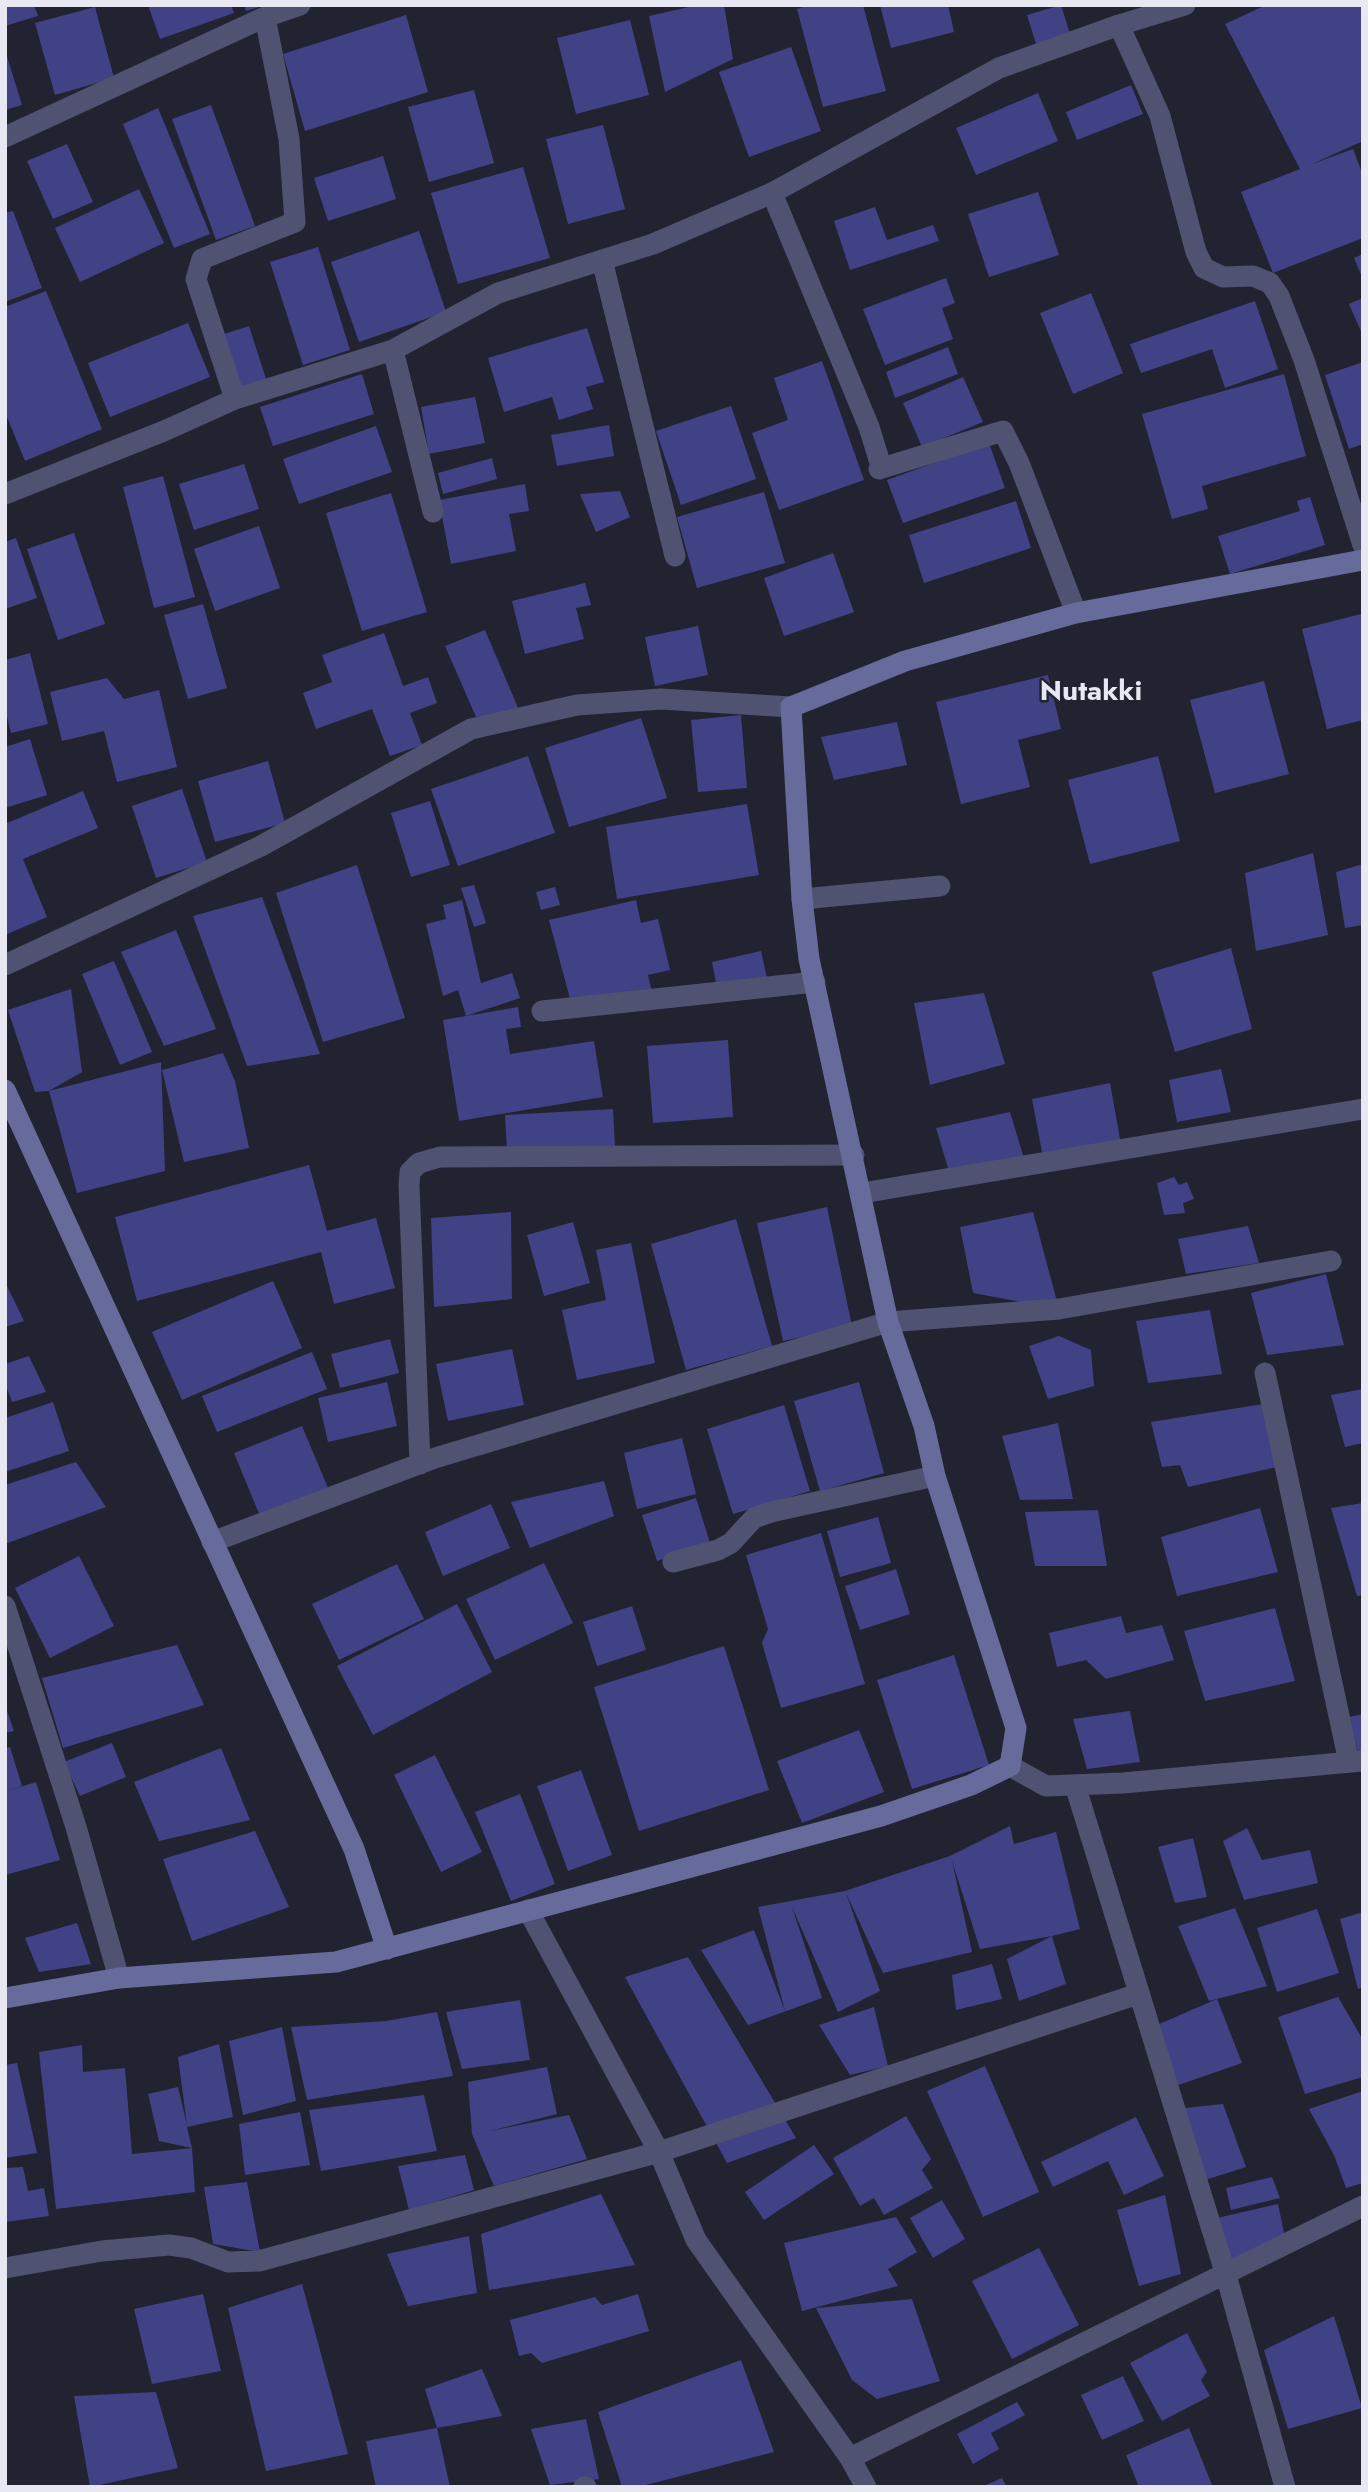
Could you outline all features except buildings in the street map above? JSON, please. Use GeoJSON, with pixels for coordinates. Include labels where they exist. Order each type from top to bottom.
{"type":"FeatureCollection","features":[{"type":"Feature","properties":{"kind":"main road"},"geometry":{"type":"LineString","coordinates":[[5,1998],[119,1978],[336,1962],[881,1816],[971,1785],[1010,1766],[1016,1728],[935,1476],[924,1426],[888,1322],[815,982],[802,899],[791,707],[905,662],[1076,613],[1363,560]]}},
{"type":"Feature","properties":{"kind":"main road"},"geometry":{"type":"LineString","coordinates":[[5,1090],[354,1849],[387,1949]]}},
{"type":"Feature","properties":{"kind":"street"},"geometry":{"type":"LineString","coordinates":[[5,137],[265,18],[300,5]]}},
{"type":"Feature","properties":{"kind":"street"},"geometry":{"type":"LineString","coordinates":[[5,494],[164,431],[235,398],[393,350],[498,293],[653,244],[772,193],[999,68],[1119,24],[1185,5]]}},
{"type":"Feature","properties":{"kind":"street"},"geometry":{"type":"LineString","coordinates":[[235,398],[196,279],[202,260],[295,222],[289,139],[265,18]]}},
{"type":"Feature","properties":{"kind":"street"},"geometry":{"type":"LineString","coordinates":[[1119,24],[1160,116],[1196,252],[1205,268],[1223,277],[1253,276],[1270,283],[1279,296],[1304,360],[1363,545]]}},
{"type":"Feature","properties":{"kind":"street"},"geometry":{"type":"LineString","coordinates":[[772,193],[869,427],[881,466],[879,470],[1003,431],[1019,463],[1076,613]]}},
{"type":"Feature","properties":{"kind":"street"},"geometry":{"type":"LineString","coordinates":[[602,260],[675,556]]}},
{"type":"Feature","properties":{"kind":"street"},"geometry":{"type":"LineString","coordinates":[[393,350],[433,512]]}},
{"type":"Feature","properties":{"kind":"street"},"geometry":{"type":"LineString","coordinates":[[5,965],[261,846],[471,729],[577,705],[661,698],[791,707]]}},
{"type":"Feature","properties":{"kind":"street"},"geometry":{"type":"LineString","coordinates":[[802,899],[940,886]]}},
{"type":"Feature","properties":{"kind":"street"},"geometry":{"type":"LineString","coordinates":[[542,1011],[815,982]]}},
{"type":"Feature","properties":{"kind":"street"},"geometry":{"type":"LineString","coordinates":[[862,1193],[1363,1109]]}},
{"type":"Feature","properties":{"kind":"street"},"geometry":{"type":"LineString","coordinates":[[420,1464],[409,1185],[410,1172],[419,1163],[440,1157],[854,1155]]}},
{"type":"Feature","properties":{"kind":"street"},"geometry":{"type":"LineString","coordinates":[[212,1542],[420,1464],[888,1322],[1059,1309],[1331,1261]]}},
{"type":"Feature","properties":{"kind":"street"},"geometry":{"type":"LineString","coordinates":[[1010,1766],[1046,1786],[1356,1761],[1265,1373]]}},
{"type":"Feature","properties":{"kind":"street"},"geometry":{"type":"LineString","coordinates":[[673,1562],[718,1550],[731,1543],[754,1518],[771,1512],[935,1476]]}},
{"type":"Feature","properties":{"kind":"street"},"geometry":{"type":"LineString","coordinates":[[5,1606],[76,1826],[119,1978]]}},
{"type":"Feature","properties":{"kind":"street"},"geometry":{"type":"LineString","coordinates":[[1075,1785],[1226,2274],[1285,2487]]}},
{"type":"Feature","properties":{"kind":"street"},"geometry":{"type":"LineString","coordinates":[[528,1910],[659,2152],[696,2240],[850,2458],[866,2487]]}},
{"type":"Feature","properties":{"kind":"street"},"geometry":{"type":"LineString","coordinates":[[5,2268],[102,2251],[169,2245],[191,2248],[228,2262],[259,2261],[659,2152],[1138,1994]]}},
{"type":"Feature","properties":{"kind":"street"},"geometry":{"type":"LineString","coordinates":[[850,2458],[1363,2206]]}},
{"type":"Feature","properties":{"kind":"district","name":"Nutakki"},"geometry":{"type":"Point","coordinates":[1091,693]}}]}
